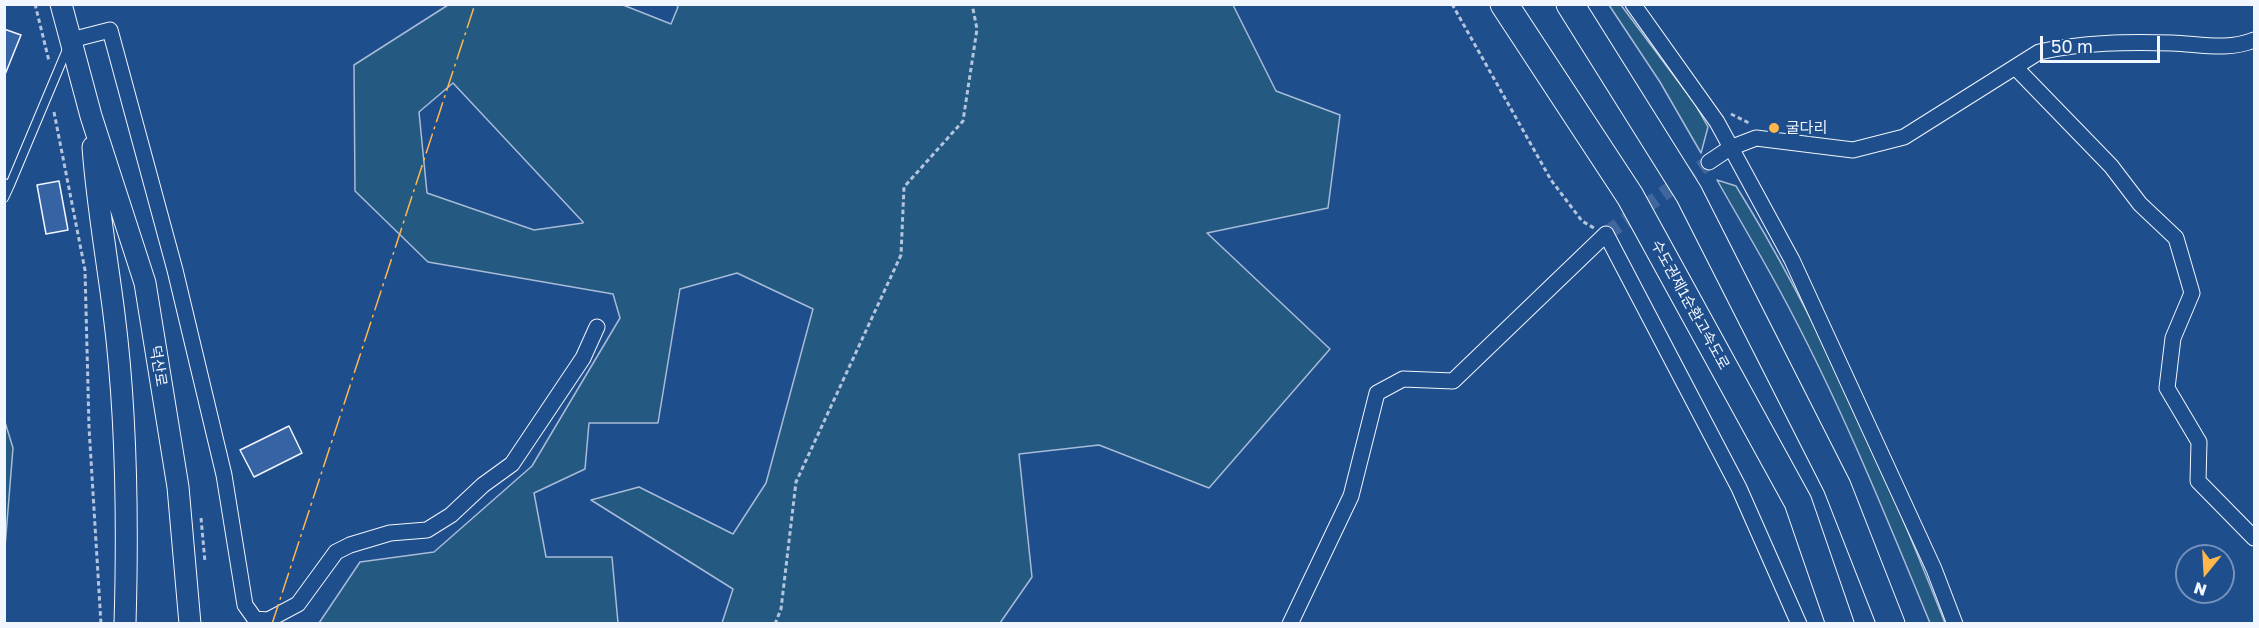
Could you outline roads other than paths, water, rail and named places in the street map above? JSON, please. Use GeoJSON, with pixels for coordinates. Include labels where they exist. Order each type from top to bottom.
{"type":"FeatureCollection","features":[{"type":"Feature","properties":{"kind":"highway","name":"수도권제1순환고속도로"},"geometry":{"type":"LineString","coordinates":[[1504,4],[1630,196],[1798,502],[1840,624]]}},
{"type":"Feature","properties":{"kind":"highway"},"geometry":{"type":"LineString","coordinates":[[1570,4],[1694,204],[1837,486],[1891,624]]}},
{"type":"Feature","properties":{"kind":"main road","name":"덕산로"},"geometry":{"type":"LineString","coordinates":[[61,4],[91,116],[144,283],[178,487],[190,624]]}},
{"type":"Feature","properties":{"kind":"main road","name":"덕산로"},"geometry":{"type":"LineString","coordinates":[[91,116],[97,207],[114,314],[123,420],[127,556],[125,624]]}},
{"type":"Feature","properties":{"kind":"street"},"geometry":{"type":"LineString","coordinates":[[1633,4],[1718,122],[1792,260],[1934,568],[1955,624]]}},
{"type":"Feature","properties":{"kind":"street"},"geometry":{"type":"LineString","coordinates":[[71,40],[110,30],[175,270],[224,475],[245,605],[255,619],[268,620],[298,604],[336,552],[350,545],[390,533],[427,530],[451,515],[483,485],[512,464],[583,358],[597,327]]}},
{"type":"Feature","properties":{"kind":"street"},"geometry":{"type":"LineString","coordinates":[[1709,162],[1730,148],[1756,138],[1853,150],[1904,137],[2039,52],[2094,43],[2230,47],[2254,40]]}},
{"type":"Feature","properties":{"kind":"street"},"geometry":{"type":"LineString","coordinates":[[2016,68],[2111,166],[2140,204],[2176,238],[2192,293],[2173,338],[2168,388],[2199,442],[2198,481],[2254,538]]}},
{"type":"Feature","properties":{"kind":"street"},"geometry":{"type":"LineString","coordinates":[[1290,624],[1351,496],[1377,393],[1403,380],[1453,381],[1606,234],[1739,488],[1799,624]]}},
{"type":"Feature","properties":{"kind":"lane"},"geometry":{"type":"LineString","coordinates":[[4,198],[7,184],[71,40]]}},
{"type":"Feature","properties":{"kind":"tunnel"},"geometry":{"type":"LineString","coordinates":[[1606,234],[1709,162]]}},
{"type":"Feature","properties":{"kind":"place","name":"굴다리"},"geometry":{"type":"Point","coordinates":[1774,128]}}]}
